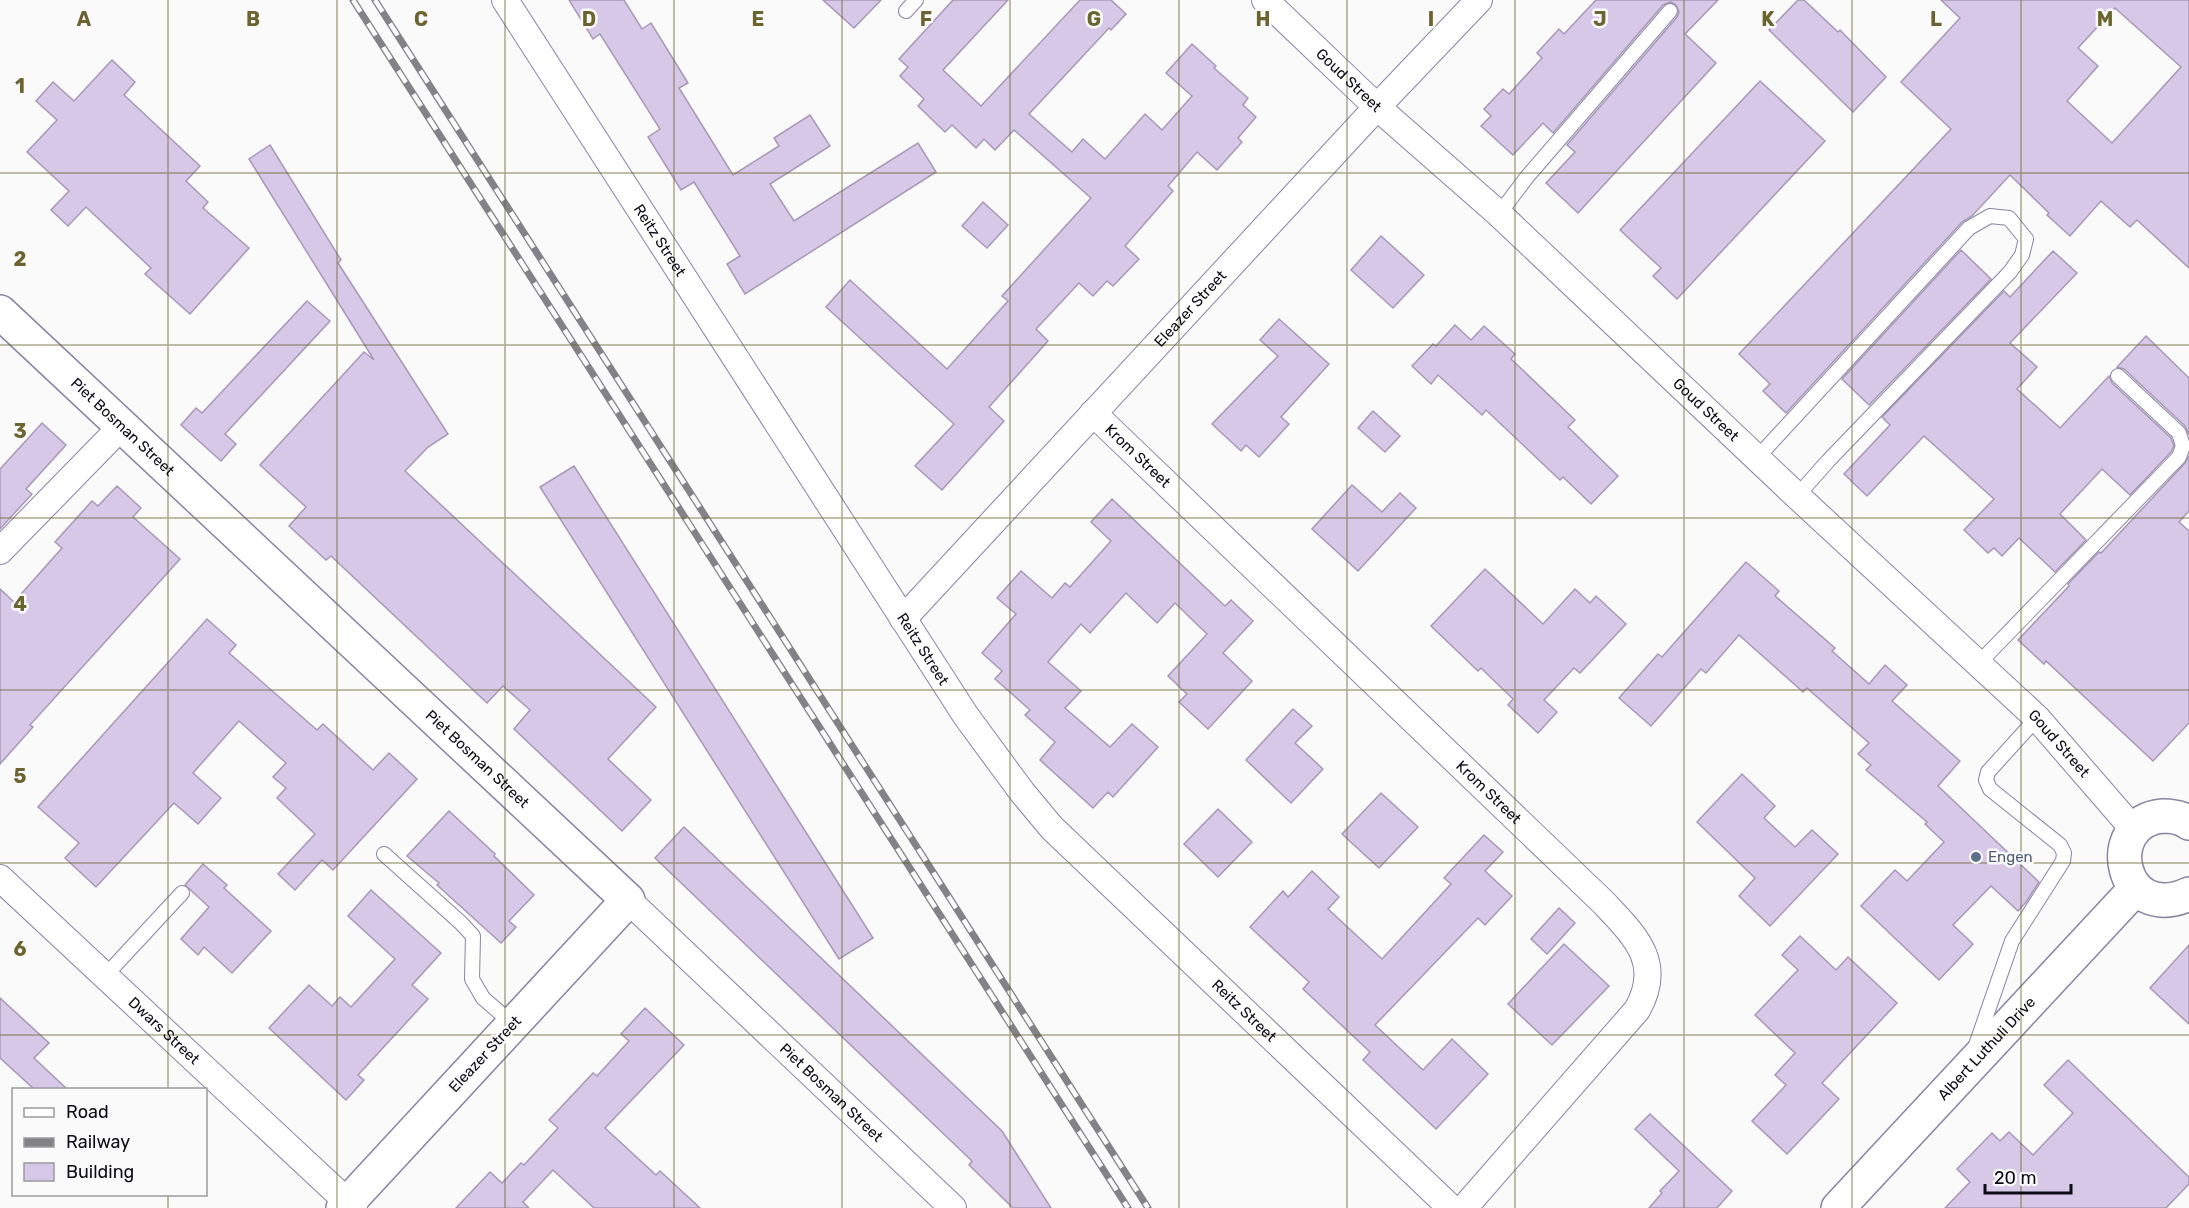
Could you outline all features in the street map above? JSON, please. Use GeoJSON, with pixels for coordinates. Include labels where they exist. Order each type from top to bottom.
{"type":"FeatureCollection","features":[{"type":"Feature","properties":{"kind":"street","name":"Reitz Street"},"geometry":{"type":"LineString","coordinates":[[505,0],[966,716],[1022,792],[1052,828],[1451,1208]]}},
{"type":"Feature","properties":{"kind":"street","name":"Goud Street"},"geometry":{"type":"LineString","coordinates":[[1265,0],[1377,107],[1498,214],[2037,718],[2135,831]]}},
{"type":"Feature","properties":{"kind":"street","name":"Eleazer Street"},"geometry":{"type":"LineString","coordinates":[[903,619],[1479,0]]}},
{"type":"Feature","properties":{"kind":"street","name":"Piet Bosman Street"},"geometry":{"type":"LineString","coordinates":[[0,312],[953,1208]]}},
{"type":"Feature","properties":{"kind":"street","name":"Krom Street"},"geometry":{"type":"LineString","coordinates":[[1093,413],[1604,903],[1635,936],[1645,958],[1648,978],[1646,994],[1637,1010],[1464,1208]]}},
{"type":"Feature","properties":{"kind":"street"},"geometry":{"type":"LineString","coordinates":[[0,551],[122,426]]}},
{"type":"Feature","properties":{"kind":"street"},"geometry":{"type":"LineString","coordinates":[[2189,823],[2170,816],[2156,817],[2142,823],[2125,847],[2124,862],[2127,876],[2136,888],[2148,897],[2162,901],[2177,900],[2189,894]]}},
{"type":"Feature","properties":{"kind":"street","name":"Dwars Street"},"geometry":{"type":"LineString","coordinates":[[0,878],[348,1206]]}},
{"type":"Feature","properties":{"kind":"street","name":"Albert Luthuli Drive"},"geometry":{"type":"LineString","coordinates":[[1838,1208],[2136,888]]}},
{"type":"Feature","properties":{"kind":"street","name":"Eleazer Street"},"geometry":{"type":"LineString","coordinates":[[348,1206],[628,900]]}},
{"type":"Feature","properties":{"kind":"lane"},"geometry":{"type":"LineString","coordinates":[[906,11],[916,0]]}},
{"type":"Feature","properties":{"kind":"lane"},"geometry":{"type":"LineString","coordinates":[[1498,214],[1670,11]]}},
{"type":"Feature","properties":{"kind":"lane"},"geometry":{"type":"LineString","coordinates":[[1757,458],[1969,228],[1990,216],[2009,218],[2026,238],[2022,255],[2010,272],[1797,496]]}},
{"type":"Feature","properties":{"kind":"lane"},"geometry":{"type":"LineString","coordinates":[[1978,664],[2179,457],[2183,446],[2179,433],[2118,376]]}},
{"type":"Feature","properties":{"kind":"lane"},"geometry":{"type":"LineString","coordinates":[[1968,1070],[2012,941],[2063,861],[2064,853],[2060,845],[1990,789],[1986,780],[1988,772],[2037,718]]}},
{"type":"Feature","properties":{"kind":"lane"},"geometry":{"type":"LineString","coordinates":[[384,854],[473,936],[472,979],[483,998],[513,1024]]}},
{"type":"Feature","properties":{"kind":"lane"},"geometry":{"type":"LineString","coordinates":[[105,976],[182,893]]}},
{"type":"Feature","properties":{"kind":"building"},"geometry":{"type":"Polygon","coordinates":[[[569,0],[624,0],[642,29],[651,23],[688,83],[679,88],[733,175],[779,146],[774,138],[810,115],[830,146],[770,184],[794,221],[918,143],[936,172],[745,294],[727,264],[740,256],[694,182],[681,190],[648,137],[660,129],[600,34],[593,39],[569,0]]]}},
{"type":"Feature","properties":{"kind":"building"},"geometry":{"type":"Polygon","coordinates":[[[823,0],[881,0],[854,28],[823,0]]]}},
{"type":"Feature","properties":{"kind":"building"},"geometry":{"type":"Polygon","coordinates":[[[953,0],[1008,0],[943,70],[981,106],[1080,0],[1111,0],[1126,14],[1111,30],[1109,28],[1029,114],[1072,152],[1083,139],[1105,159],[1145,114],[1162,130],[1192,96],[1166,73],[1192,44],[1216,66],[1214,68],[1248,98],[1243,105],[1256,117],[1238,138],[1242,142],[1217,170],[1197,152],[1168,186],[1173,191],[1125,246],[1139,259],[1113,286],[1107,281],[1093,296],[1079,283],[1036,329],[1048,341],[989,407],[1004,421],[942,490],[915,466],[954,424],[826,307],[850,280],[947,369],[1008,301],[1002,296],[1091,198],[1014,130],[995,150],[984,139],[976,148],[952,125],[945,132],[918,106],[924,99],[900,76],[908,67],[899,59],[953,0]]]}},
{"type":"Feature","properties":{"kind":"building"},"geometry":{"type":"Polygon","coordinates":[[[1596,0],[1718,0],[1685,34],[1716,63],[1578,213],[1546,183],[1575,152],[1567,145],[1677,17],[1679,12],[1676,5],[1671,2],[1663,5],[1553,133],[1543,123],[1513,155],[1481,126],[1491,116],[1484,109],[1503,89],[1509,94],[1542,58],[1537,53],[1559,29],[1564,34],[1596,0]]]}},
{"type":"Feature","properties":{"kind":"building"},"geometry":{"type":"Polygon","coordinates":[[[1798,0],[1804,0],[1838,32],[1840,30],[1886,77],[1853,112],[1769,30],[1798,0]]]}},
{"type":"Feature","properties":{"kind":"building"},"geometry":{"type":"Polygon","coordinates":[[[1941,0],[2189,0],[2189,268],[2137,220],[2130,227],[2101,201],[2070,236],[2010,175],[1972,216],[1962,222],[1786,413],[1763,391],[1770,384],[1739,354],[1951,129],[1901,82],[1960,18],[1941,0]],[[2115,8],[2078,48],[2098,66],[2067,101],[2112,143],[2181,67],[2115,8]]]}},
{"type":"Feature","properties":{"kind":"building"},"geometry":{"type":"Polygon","coordinates":[[[112,60],[135,82],[124,95],[200,166],[186,181],[208,202],[203,208],[249,248],[190,314],[145,274],[151,268],[86,207],[68,226],[51,210],[69,191],[27,152],[57,120],[36,101],[53,82],[74,101],[112,60]]]}},
{"type":"Feature","properties":{"kind":"building"},"geometry":{"type":"Polygon","coordinates":[[[1760,81],[1825,141],[1677,299],[1653,276],[1661,268],[1620,230],[1760,81]]]}},
{"type":"Feature","properties":{"kind":"building"},"geometry":{"type":"Polygon","coordinates":[[[270,145],[341,260],[338,263],[448,434],[428,447],[405,471],[656,707],[608,759],[651,800],[622,831],[514,729],[530,710],[503,686],[487,703],[331,556],[326,560],[289,526],[306,507],[260,465],[364,352],[374,360],[249,159],[270,145]]]}},
{"type":"Feature","properties":{"kind":"building"},"geometry":{"type":"Polygon","coordinates":[[[983,202],[1008,225],[987,248],[962,226],[983,202]]]}},
{"type":"Feature","properties":{"kind":"building"},"geometry":{"type":"Polygon","coordinates":[[[1381,236],[1424,275],[1393,308],[1351,270],[1381,236]]]}},
{"type":"Feature","properties":{"kind":"building"},"geometry":{"type":"Polygon","coordinates":[[[1961,250],[1991,279],[1869,405],[1842,379],[1961,250]]]}},
{"type":"Feature","properties":{"kind":"building"},"geometry":{"type":"Polygon","coordinates":[[[2053,251],[2077,273],[2010,343],[2037,367],[2017,389],[2060,428],[2109,376],[2112,383],[2171,438],[2174,446],[2130,495],[2102,469],[2060,514],[2086,540],[2055,572],[2019,538],[2002,556],[1994,548],[1988,553],[1964,530],[1994,499],[1924,436],[1867,496],[1844,474],[1890,425],[1882,417],[2004,291],[2010,297],[2053,251]]]}},
{"type":"Feature","properties":{"kind":"building"},"geometry":{"type":"Polygon","coordinates":[[[307,301],[330,321],[225,434],[236,444],[221,461],[181,425],[196,408],[202,413],[307,301]]]}},
{"type":"Feature","properties":{"kind":"building"},"geometry":{"type":"Polygon","coordinates":[[[1279,319],[1329,364],[1281,417],[1289,424],[1259,457],[1246,445],[1241,451],[1212,424],[1278,356],[1260,340],[1279,319]]]}},
{"type":"Feature","properties":{"kind":"building"},"geometry":{"type":"Polygon","coordinates":[[[1455,325],[1471,340],[1484,326],[1515,354],[1511,359],[1575,420],[1568,427],[1618,476],[1591,504],[1563,477],[1560,480],[1486,410],[1482,415],[1438,375],[1431,384],[1412,366],[1433,344],[1436,346],[1455,325]]]}},
{"type":"Feature","properties":{"kind":"building"},"geometry":{"type":"Polygon","coordinates":[[[2146,336],[2189,378],[2189,435],[2185,426],[2124,369],[2117,367],[2146,336]]]}},
{"type":"Feature","properties":{"kind":"building"},"geometry":{"type":"Polygon","coordinates":[[[1373,411],[1400,436],[1385,452],[1358,428],[1373,411]]]}},
{"type":"Feature","properties":{"kind":"building"},"geometry":{"type":"Polygon","coordinates":[[[42,423],[66,445],[26,489],[32,494],[0,529],[0,469],[42,423]]]}},
{"type":"Feature","properties":{"kind":"building"},"geometry":{"type":"Polygon","coordinates":[[[2189,456],[2189,511],[2179,522],[2189,531],[2189,723],[2153,761],[2046,661],[2044,664],[2018,640],[2069,586],[2068,584],[2099,552],[2101,553],[2185,463],[2189,456]]]}},
{"type":"Feature","properties":{"kind":"building"},"geometry":{"type":"Polygon","coordinates":[[[574,466],[873,938],[839,959],[540,487],[574,466]]]}},
{"type":"Feature","properties":{"kind":"building"},"geometry":{"type":"Polygon","coordinates":[[[1352,485],[1382,512],[1400,493],[1416,508],[1358,571],[1312,529],[1352,485]]]}},
{"type":"Feature","properties":{"kind":"building"},"geometry":{"type":"Polygon","coordinates":[[[117,486],[141,508],[133,517],[180,559],[30,725],[33,727],[0,764],[0,589],[14,602],[62,548],[55,542],[92,501],[98,506],[117,486]]]}},
{"type":"Feature","properties":{"kind":"building"},"geometry":{"type":"Polygon","coordinates":[[[1112,499],[1225,606],[1231,600],[1253,621],[1223,653],[1252,681],[1208,729],[1179,702],[1187,694],[1168,676],[1207,634],[1175,603],[1157,623],[1126,593],[1090,633],[1081,624],[1048,662],[1081,691],[1065,708],[1110,747],[1132,724],[1158,747],[1113,797],[1108,792],[1093,808],[1040,760],[1055,742],[1025,715],[1030,710],[995,679],[1002,671],[982,653],[1016,614],[997,598],[1021,571],[1052,598],[1065,583],[1070,587],[1111,541],[1091,522],[1112,499]]]}},
{"type":"Feature","properties":{"kind":"building"},"geometry":{"type":"Polygon","coordinates":[[[1746,562],[1779,591],[1775,596],[1835,648],[1832,651],[1869,684],[1885,665],[1907,685],[1892,701],[1960,761],[1938,786],[2039,882],[2018,911],[1991,886],[1953,925],[1973,944],[1939,980],[1861,906],[1895,870],[1907,881],[1944,842],[1925,824],[1927,822],[1866,770],[1871,765],[1858,754],[1869,743],[1807,688],[1803,692],[1739,635],[1706,673],[1701,669],[1651,726],[1619,698],[1658,654],[1662,657],[1746,562]]]}},
{"type":"Feature","properties":{"kind":"building"},"geometry":{"type":"Polygon","coordinates":[[[1485,569],[1543,624],[1575,589],[1590,603],[1596,596],[1626,624],[1580,673],[1574,668],[1544,700],[1557,712],[1538,733],[1508,705],[1513,699],[1481,668],[1478,671],[1431,626],[1485,569]]]}},
{"type":"Feature","properties":{"kind":"building"},"geometry":{"type":"Polygon","coordinates":[[[207,619],[236,645],[229,653],[317,730],[323,724],[373,770],[389,753],[417,779],[333,870],[322,860],[295,890],[278,874],[315,834],[277,798],[286,788],[273,777],[286,763],[239,721],[193,773],[221,798],[198,824],[174,803],[96,887],[65,858],[79,843],[38,807],[207,619]]]}},
{"type":"Feature","properties":{"kind":"building"},"geometry":{"type":"Polygon","coordinates":[[[1293,709],[1312,726],[1295,743],[1323,769],[1291,803],[1246,760],[1293,709]]]}},
{"type":"Feature","properties":{"kind":"building"},"geometry":{"type":"Polygon","coordinates":[[[1742,774],[1775,806],[1764,818],[1795,847],[1812,830],[1838,854],[1770,926],[1739,896],[1755,878],[1697,822],[1742,774]]]}},
{"type":"Feature","properties":{"kind":"building"},"geometry":{"type":"Polygon","coordinates":[[[1381,793],[1418,827],[1379,868],[1342,834],[1381,793]]]}},
{"type":"Feature","properties":{"kind":"building"},"geometry":{"type":"Polygon","coordinates":[[[1218,809],[1252,842],[1218,877],[1184,844],[1218,809]]]}},
{"type":"Feature","properties":{"kind":"building"},"geometry":{"type":"Polygon","coordinates":[[[449,811],[534,895],[509,921],[516,927],[501,943],[437,885],[439,883],[407,856],[449,811]]]}},
{"type":"Feature","properties":{"kind":"building"},"geometry":{"type":"Polygon","coordinates":[[[684,827],[1002,1131],[1051,1208],[1013,1208],[969,1165],[972,1161],[655,858],[684,827]]]}},
{"type":"Feature","properties":{"kind":"building"},"geometry":{"type":"Polygon","coordinates":[[[1484,835],[1503,852],[1485,871],[1512,896],[1485,925],[1478,918],[1375,1025],[1423,1070],[1452,1039],[1488,1074],[1436,1129],[1363,1060],[1370,1052],[1303,989],[1309,982],[1250,927],[1283,891],[1288,897],[1312,871],[1339,897],[1328,909],[1382,959],[1451,884],[1444,878],[1484,835]]]}},
{"type":"Feature","properties":{"kind":"building"},"geometry":{"type":"Polygon","coordinates":[[[203,864],[227,885],[224,888],[271,931],[232,973],[204,947],[198,955],[181,939],[209,907],[185,885],[203,864]]]}},
{"type":"Feature","properties":{"kind":"building"},"geometry":{"type":"Polygon","coordinates":[[[371,890],[441,953],[412,985],[428,999],[358,1075],[364,1080],[346,1100],[269,1028],[309,985],[332,1006],[340,997],[351,1007],[395,959],[348,916],[371,890]]]}},
{"type":"Feature","properties":{"kind":"building"},"geometry":{"type":"Polygon","coordinates":[[[1559,908],[1575,923],[1547,954],[1531,939],[1559,908]]]}},
{"type":"Feature","properties":{"kind":"building"},"geometry":{"type":"Polygon","coordinates":[[[1800,936],[1836,970],[1848,957],[1897,1003],[1822,1083],[1839,1099],[1787,1154],[1752,1121],[1786,1085],[1775,1075],[1795,1053],[1755,1015],[1798,970],[1782,955],[1800,936]]]}},
{"type":"Feature","properties":{"kind":"building"},"geometry":{"type":"Polygon","coordinates":[[[1564,944],[1609,986],[1552,1045],[1508,1004],[1564,944]]]}},
{"type":"Feature","properties":{"kind":"building"},"geometry":{"type":"Polygon","coordinates":[[[2189,945],[2189,1024],[2150,988],[2189,945]]]}},
{"type":"Feature","properties":{"kind":"building"},"geometry":{"type":"Polygon","coordinates":[[[0,998],[49,1043],[34,1058],[66,1088],[33,1088],[0,1058],[0,998]]]}},
{"type":"Feature","properties":{"kind":"building"},"geometry":{"type":"Polygon","coordinates":[[[645,1008],[684,1045],[605,1128],[656,1175],[660,1171],[700,1208],[594,1208],[553,1170],[523,1202],[529,1208],[456,1208],[490,1172],[502,1183],[521,1163],[524,1165],[558,1128],[549,1120],[593,1073],[597,1076],[629,1041],[621,1034],[645,1008]]]}},
{"type":"Feature","properties":{"kind":"building"},"geometry":{"type":"Polygon","coordinates":[[[2068,1060],[2189,1177],[2189,1184],[2166,1208],[1945,1208],[1970,1182],[1957,1169],[1992,1133],[2000,1141],[2009,1132],[2033,1155],[2073,1113],[2044,1085],[2068,1060]]]}},
{"type":"Feature","properties":{"kind":"building"},"geometry":{"type":"Polygon","coordinates":[[[1650,1114],[1732,1191],[1717,1208],[1649,1208],[1662,1193],[1660,1191],[1679,1171],[1635,1129],[1650,1114]]]}},
{"type":"Feature","properties":{"kind":"railway"},"geometry":{"type":"LineString","coordinates":[[353,0],[1128,1208]]}},
{"type":"Feature","properties":{"kind":"railway"},"geometry":{"type":"LineString","coordinates":[[375,0],[1148,1208]]}},
{"type":"Feature","properties":{"kind":"place","name":"Engen"},"geometry":{"type":"Point","coordinates":[1976,857]}}]}
